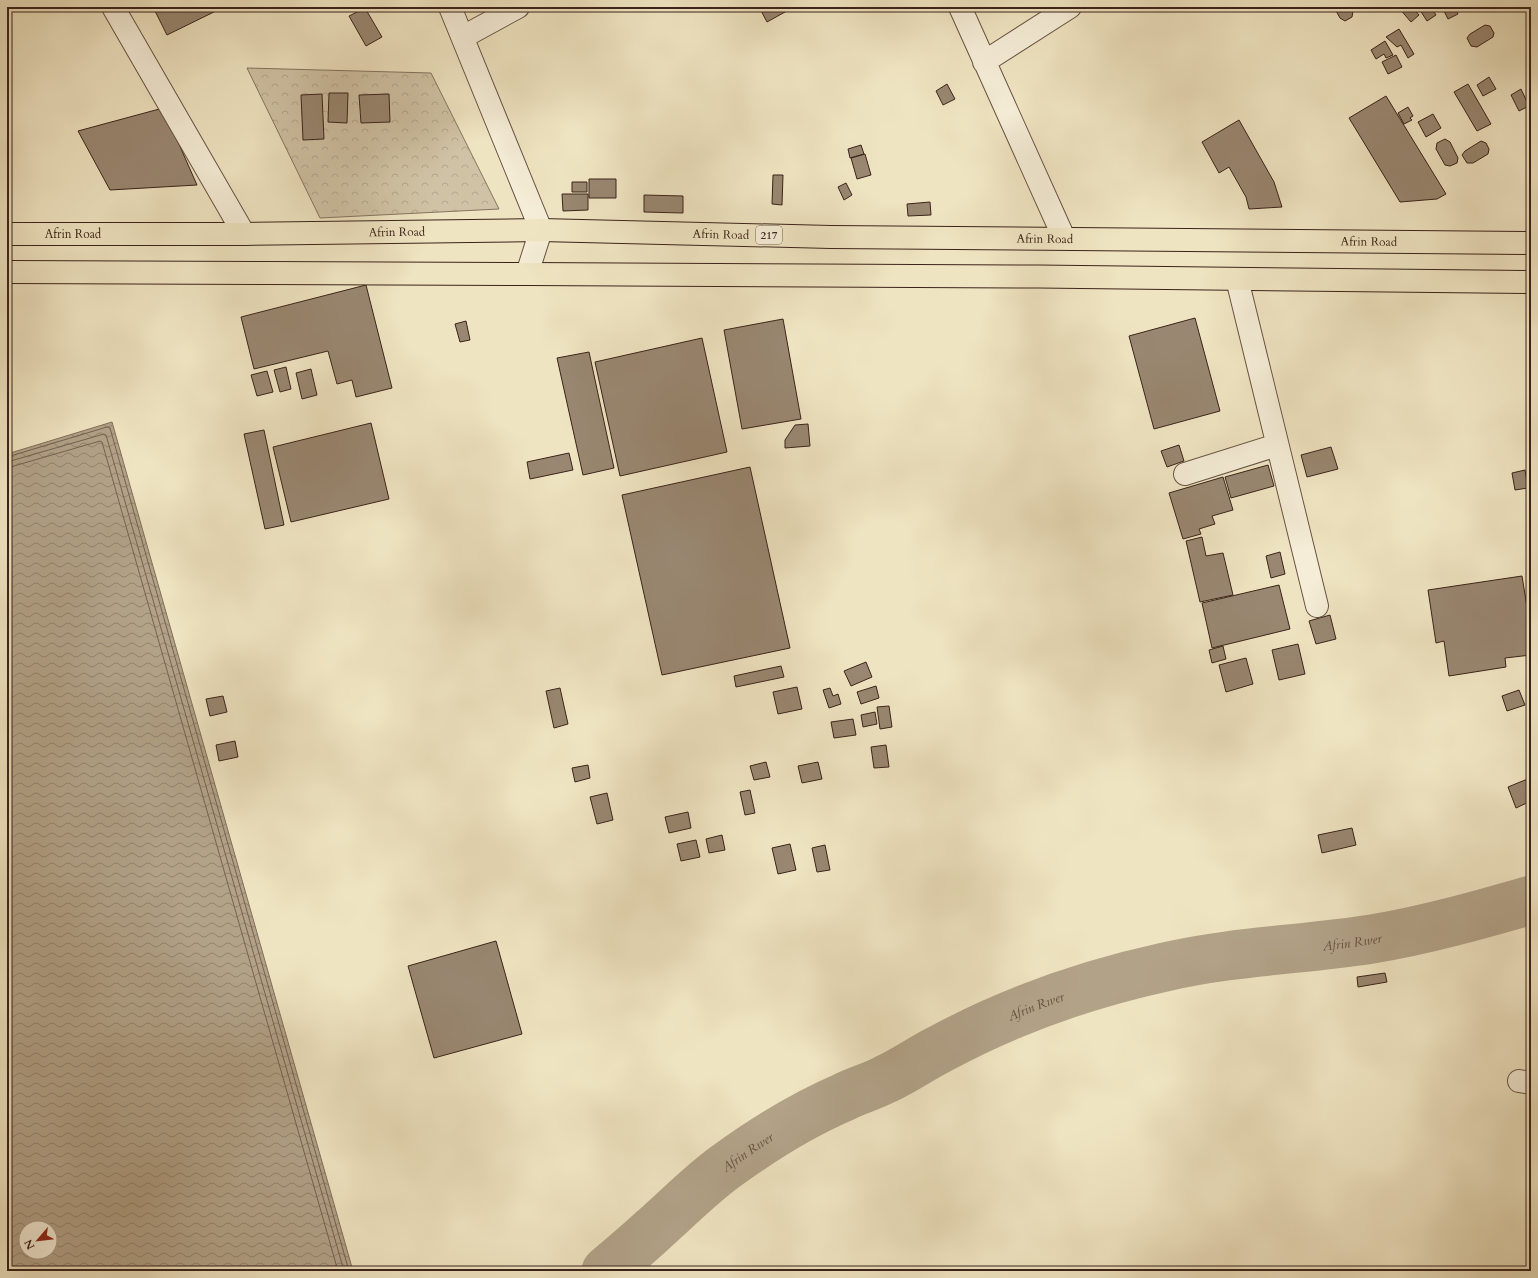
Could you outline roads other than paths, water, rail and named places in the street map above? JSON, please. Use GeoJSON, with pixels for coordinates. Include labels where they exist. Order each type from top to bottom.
{"type":"FeatureCollection","features":[{"type":"Feature","properties":{"kind":"main road","name":"Afrin Road"},"geometry":{"type":"LineString","coordinates":[[7,234],[244,234],[541,230],[831,237],[1531,243]]}},
{"type":"Feature","properties":{"kind":"main road"},"geometry":{"type":"LineString","coordinates":[[7,272],[527,274],[1531,282]]}},
{"type":"Feature","properties":{"kind":"street"},"geometry":{"type":"LineString","coordinates":[[113,7],[244,234]]}},
{"type":"Feature","properties":{"kind":"street"},"geometry":{"type":"LineString","coordinates":[[450,7],[541,230],[527,274]]}},
{"type":"Feature","properties":{"kind":"street"},"geometry":{"type":"LineString","coordinates":[[463,37],[518,7]]}},
{"type":"Feature","properties":{"kind":"street"},"geometry":{"type":"LineString","coordinates":[[960,7],[1064,238]]}},
{"type":"Feature","properties":{"kind":"street"},"geometry":{"type":"LineString","coordinates":[[984,62],[1070,7]]}},
{"type":"Feature","properties":{"kind":"street"},"geometry":{"type":"LineString","coordinates":[[1237,279],[1317,606]]}},
{"type":"Feature","properties":{"kind":"street"},"geometry":{"type":"LineString","coordinates":[[1186,474],[1278,445]]}},
{"type":"Feature","properties":{"kind":"water"},"geometry":{"type":"Polygon","coordinates":[[[112,422],[353,1271],[7,1271],[7,454],[112,422]]]}},
{"type":"Feature","properties":{"kind":"waterway","name":"Afrin Rıver"},"geometry":{"type":"LineString","coordinates":[[606,1271],[706,1182],[753,1147],[828,1104],[900,1072],[967,1035],[1021,1011],[1078,990],[1165,967],[1216,957],[1372,939],[1452,922],[1531,900]]}}]}
